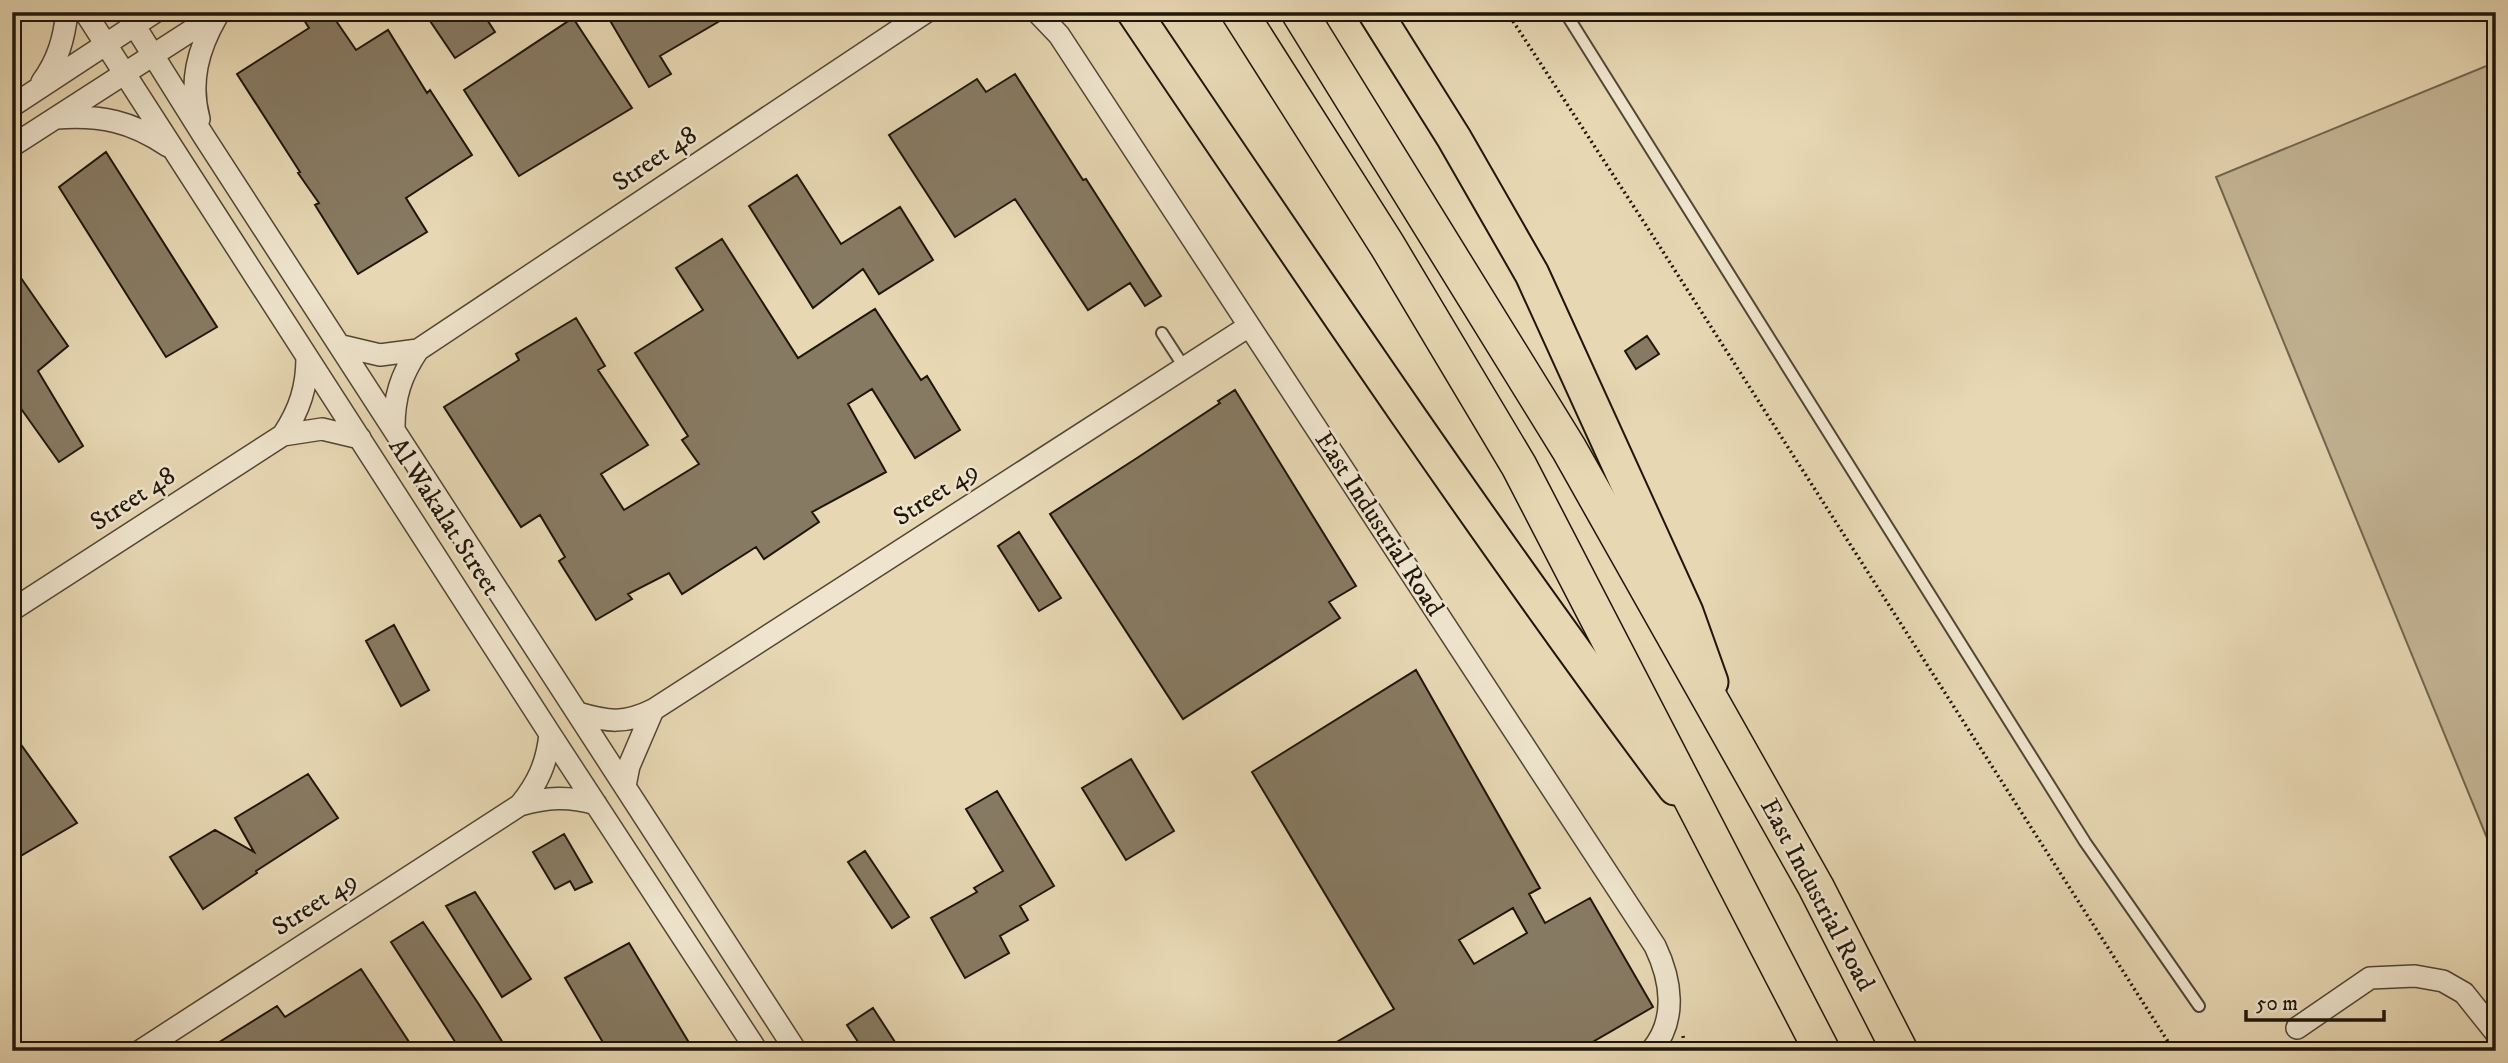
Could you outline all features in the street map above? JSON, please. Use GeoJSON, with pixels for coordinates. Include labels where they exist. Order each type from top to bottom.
{"type":"FeatureCollection","features":[{"type":"Feature","properties":{"kind":"highway"},"geometry":{"type":"LineString","coordinates":[[1239,12],[1387,245],[1519,466],[1822,1051]]}},
{"type":"Feature","properties":{"kind":"highway","name":"East Industrial Road"},"geometry":{"type":"LineString","coordinates":[[1303,18],[1569,449],[1816,887],[1900,1051]]}},
{"type":"Feature","properties":{"kind":"main road"},"geometry":{"type":"LineString","coordinates":[[1133,12],[1351,334],[1610,701],[1710,836]]}},
{"type":"Feature","properties":{"kind":"main road","name":"East Industrial Road"},"geometry":{"type":"LineString","coordinates":[[1373,15],[1454,138],[1532,274],[1686,612],[1732,740]]}},
{"type":"Feature","properties":{"kind":"street"},"geometry":{"type":"LineString","coordinates":[[37,90],[54,65],[64,38],[67,12]]}},
{"type":"Feature","properties":{"kind":"street","name":"Al Wakalat Street"},"geometry":{"type":"LineString","coordinates":[[85,12],[757,1051]]}},
{"type":"Feature","properties":{"kind":"street"},"geometry":{"type":"LineString","coordinates":[[12,106],[106,44],[131,19],[155,12]]}},
{"type":"Feature","properties":{"kind":"street"},"geometry":{"type":"LineString","coordinates":[[12,146],[220,12]]}},
{"type":"Feature","properties":{"kind":"street"},"geometry":{"type":"LineString","coordinates":[[203,135],[195,103],[195,71],[204,40],[220,12]]}},
{"type":"Feature","properties":{"kind":"street","name":"East Industrial Road"},"geometry":{"type":"LineString","coordinates":[[1037,12],[1059,35],[1655,946],[1666,970],[1670,996],[1666,1022],[1651,1051]]}},
{"type":"Feature","properties":{"kind":"street","name":"Street 48"},"geometry":{"type":"LineString","coordinates":[[342,346],[380,355],[418,350],[924,13]]}},
{"type":"Feature","properties":{"kind":"street","name":"Al Wakalat Street"},"geometry":{"type":"LineString","coordinates":[[131,19],[203,135],[796,1051]]}},
{"type":"Feature","properties":{"kind":"street"},"geometry":{"type":"LineString","coordinates":[[54,118],[87,116],[119,121],[149,133],[175,151]]}},
{"type":"Feature","properties":{"kind":"street","name":"Street 49"},"geometry":{"type":"LineString","coordinates":[[578,713],[619,721],[637,718],[653,710],[1250,326]]}},
{"type":"Feature","properties":{"kind":"street","name":"Street 48"},"geometry":{"type":"LineString","coordinates":[[394,427],[398,386],[418,350]]}},
{"type":"Feature","properties":{"kind":"street","name":"Street 48"},"geometry":{"type":"LineString","coordinates":[[283,435],[303,398],[307,357]]}},
{"type":"Feature","properties":{"kind":"street","name":"Street 48"},"geometry":{"type":"LineString","coordinates":[[12,610],[283,435],[322,429],[360,438]]}},
{"type":"Feature","properties":{"kind":"street"},"geometry":{"type":"LineString","coordinates":[[625,786],[629,766],[653,710]]}},
{"type":"Feature","properties":{"kind":"street","name":"Street 49"},"geometry":{"type":"LineString","coordinates":[[520,805],[542,773],[550,734]]}},
{"type":"Feature","properties":{"kind":"street","name":"Street 49"},"geometry":{"type":"LineString","coordinates":[[140,1051],[520,805],[538,799],[558,797],[596,804]]}},
{"type":"Feature","properties":{"kind":"street"},"geometry":{"type":"LineString","coordinates":[[2297,1028],[2370,978],[2415,976],[2443,981],[2464,993],[2496,1033]]}},
{"type":"Feature","properties":{"kind":"lane"},"geometry":{"type":"LineString","coordinates":[[1565,12],[2085,842],[2199,1006]]}},
{"type":"Feature","properties":{"kind":"lane"},"geometry":{"type":"LineString","coordinates":[[1162,333],[1184,367]]}},
{"type":"Feature","properties":{"kind":"path"},"geometry":{"type":"LineString","coordinates":[[1507,12],[1689,291],[2174,1051]]}},
{"type":"Feature","properties":{"kind":"shaded area"},"geometry":{"type":"Polygon","coordinates":[[[2496,62],[2496,860],[2216,177],[2496,62]]]}},
{"type":"Feature","properties":{"kind":"building"},"geometry":{"type":"Polygon","coordinates":[[[299,12],[330,12],[356,50],[388,30],[427,93],[430,90],[472,155],[406,198],[427,232],[358,274],[315,205],[319,203],[237,74],[309,28],[299,12]]]}},
{"type":"Feature","properties":{"kind":"building"},"geometry":{"type":"Polygon","coordinates":[[[424,12],[482,12],[495,32],[455,58],[424,12]]]}},
{"type":"Feature","properties":{"kind":"building"},"geometry":{"type":"Polygon","coordinates":[[[605,12],[735,12],[660,56],[671,74],[649,87],[605,12]]]}},
{"type":"Feature","properties":{"kind":"building"},"geometry":{"type":"Polygon","coordinates":[[[573,18],[632,108],[519,176],[464,90],[573,18]]]}},
{"type":"Feature","properties":{"kind":"building"},"geometry":{"type":"Polygon","coordinates":[[[1015,74],[1161,296],[1145,306],[1130,283],[1088,310],[1015,199],[955,237],[889,135],[977,79],[986,92],[1015,74]]]}},
{"type":"Feature","properties":{"kind":"building"},"geometry":{"type":"Polygon","coordinates":[[[106,152],[217,327],[166,357],[59,187],[106,152]]]}},
{"type":"Feature","properties":{"kind":"building"},"geometry":{"type":"Polygon","coordinates":[[[797,175],[841,244],[900,207],[933,260],[879,294],[863,269],[813,308],[749,206],[797,175]]]}},
{"type":"Feature","properties":{"kind":"building"},"geometry":{"type":"Polygon","coordinates":[[[722,239],[798,358],[875,309],[921,380],[927,376],[960,430],[915,458],[872,389],[848,404],[886,472],[812,512],[819,522],[764,559],[756,547],[682,594],[669,573],[628,594],[632,599],[596,620],[559,561],[565,557],[540,515],[521,527],[444,407],[519,360],[516,354],[576,318],[605,366],[598,370],[648,445],[601,474],[624,510],[699,464],[682,440],[688,436],[635,353],[703,310],[676,268],[722,239]]]}},
{"type":"Feature","properties":{"kind":"building"},"geometry":{"type":"Polygon","coordinates":[[[12,265],[68,346],[38,371],[83,446],[59,462],[12,396],[12,265]]]}},
{"type":"Feature","properties":{"kind":"building"},"geometry":{"type":"Polygon","coordinates":[[[1647,336],[1659,354],[1636,369],[1625,351],[1647,336]]]}},
{"type":"Feature","properties":{"kind":"building"},"geometry":{"type":"Polygon","coordinates":[[[1235,390],[1356,586],[1329,602],[1340,618],[1183,719],[1050,514],[1220,403],[1218,401],[1235,390]]]}},
{"type":"Feature","properties":{"kind":"building"},"geometry":{"type":"Polygon","coordinates":[[[1019,532],[1061,598],[1039,611],[998,546],[1019,532]]]}},
{"type":"Feature","properties":{"kind":"building"},"geometry":{"type":"Polygon","coordinates":[[[394,625],[429,690],[401,706],[366,641],[394,625]]]}},
{"type":"Feature","properties":{"kind":"building"},"geometry":{"type":"Polygon","coordinates":[[[1416,670],[1540,888],[1529,894],[1545,923],[1590,898],[1653,1007],[1577,1051],[1321,1051],[1394,1009],[1252,772],[1416,670]],[[1513,908],[1459,940],[1474,964],[1527,933],[1513,908]]]}},
{"type":"Feature","properties":{"kind":"building"},"geometry":{"type":"Polygon","coordinates":[[[12,732],[77,823],[12,861],[12,732]]]}},
{"type":"Feature","properties":{"kind":"building"},"geometry":{"type":"Polygon","coordinates":[[[1131,759],[1174,831],[1126,860],[1082,788],[1131,759]]]}},
{"type":"Feature","properties":{"kind":"building"},"geometry":{"type":"Polygon","coordinates":[[[308,774],[338,818],[203,909],[170,857],[215,830],[254,852],[235,818],[308,774]]]}},
{"type":"Feature","properties":{"kind":"building"},"geometry":{"type":"Polygon","coordinates":[[[997,791],[1054,886],[1020,906],[1028,920],[1000,936],[1009,953],[965,978],[931,918],[977,892],[974,888],[1003,871],[966,809],[997,791]]]}},
{"type":"Feature","properties":{"kind":"building"},"geometry":{"type":"Polygon","coordinates":[[[564,834],[592,882],[575,890],[570,881],[555,889],[533,852],[564,834]]]}},
{"type":"Feature","properties":{"kind":"building"},"geometry":{"type":"Polygon","coordinates":[[[865,851],[909,917],[892,928],[848,862],[865,851]]]}},
{"type":"Feature","properties":{"kind":"building"},"geometry":{"type":"Polygon","coordinates":[[[475,892],[531,979],[502,997],[446,906],[475,892]]]}},
{"type":"Feature","properties":{"kind":"building"},"geometry":{"type":"Polygon","coordinates":[[[423,922],[508,1051],[461,1051],[391,942],[423,922]]]}},
{"type":"Feature","properties":{"kind":"building"},"geometry":{"type":"Polygon","coordinates":[[[629,943],[694,1051],[608,1051],[565,978],[629,943]]]}},
{"type":"Feature","properties":{"kind":"building"},"geometry":{"type":"Polygon","coordinates":[[[361,969],[415,1051],[205,1051],[277,1006],[285,1017],[361,969]]]}},
{"type":"Feature","properties":{"kind":"building"},"geometry":{"type":"Polygon","coordinates":[[[873,1008],[895,1042],[882,1051],[864,1051],[847,1025],[873,1008]]]}}]}
